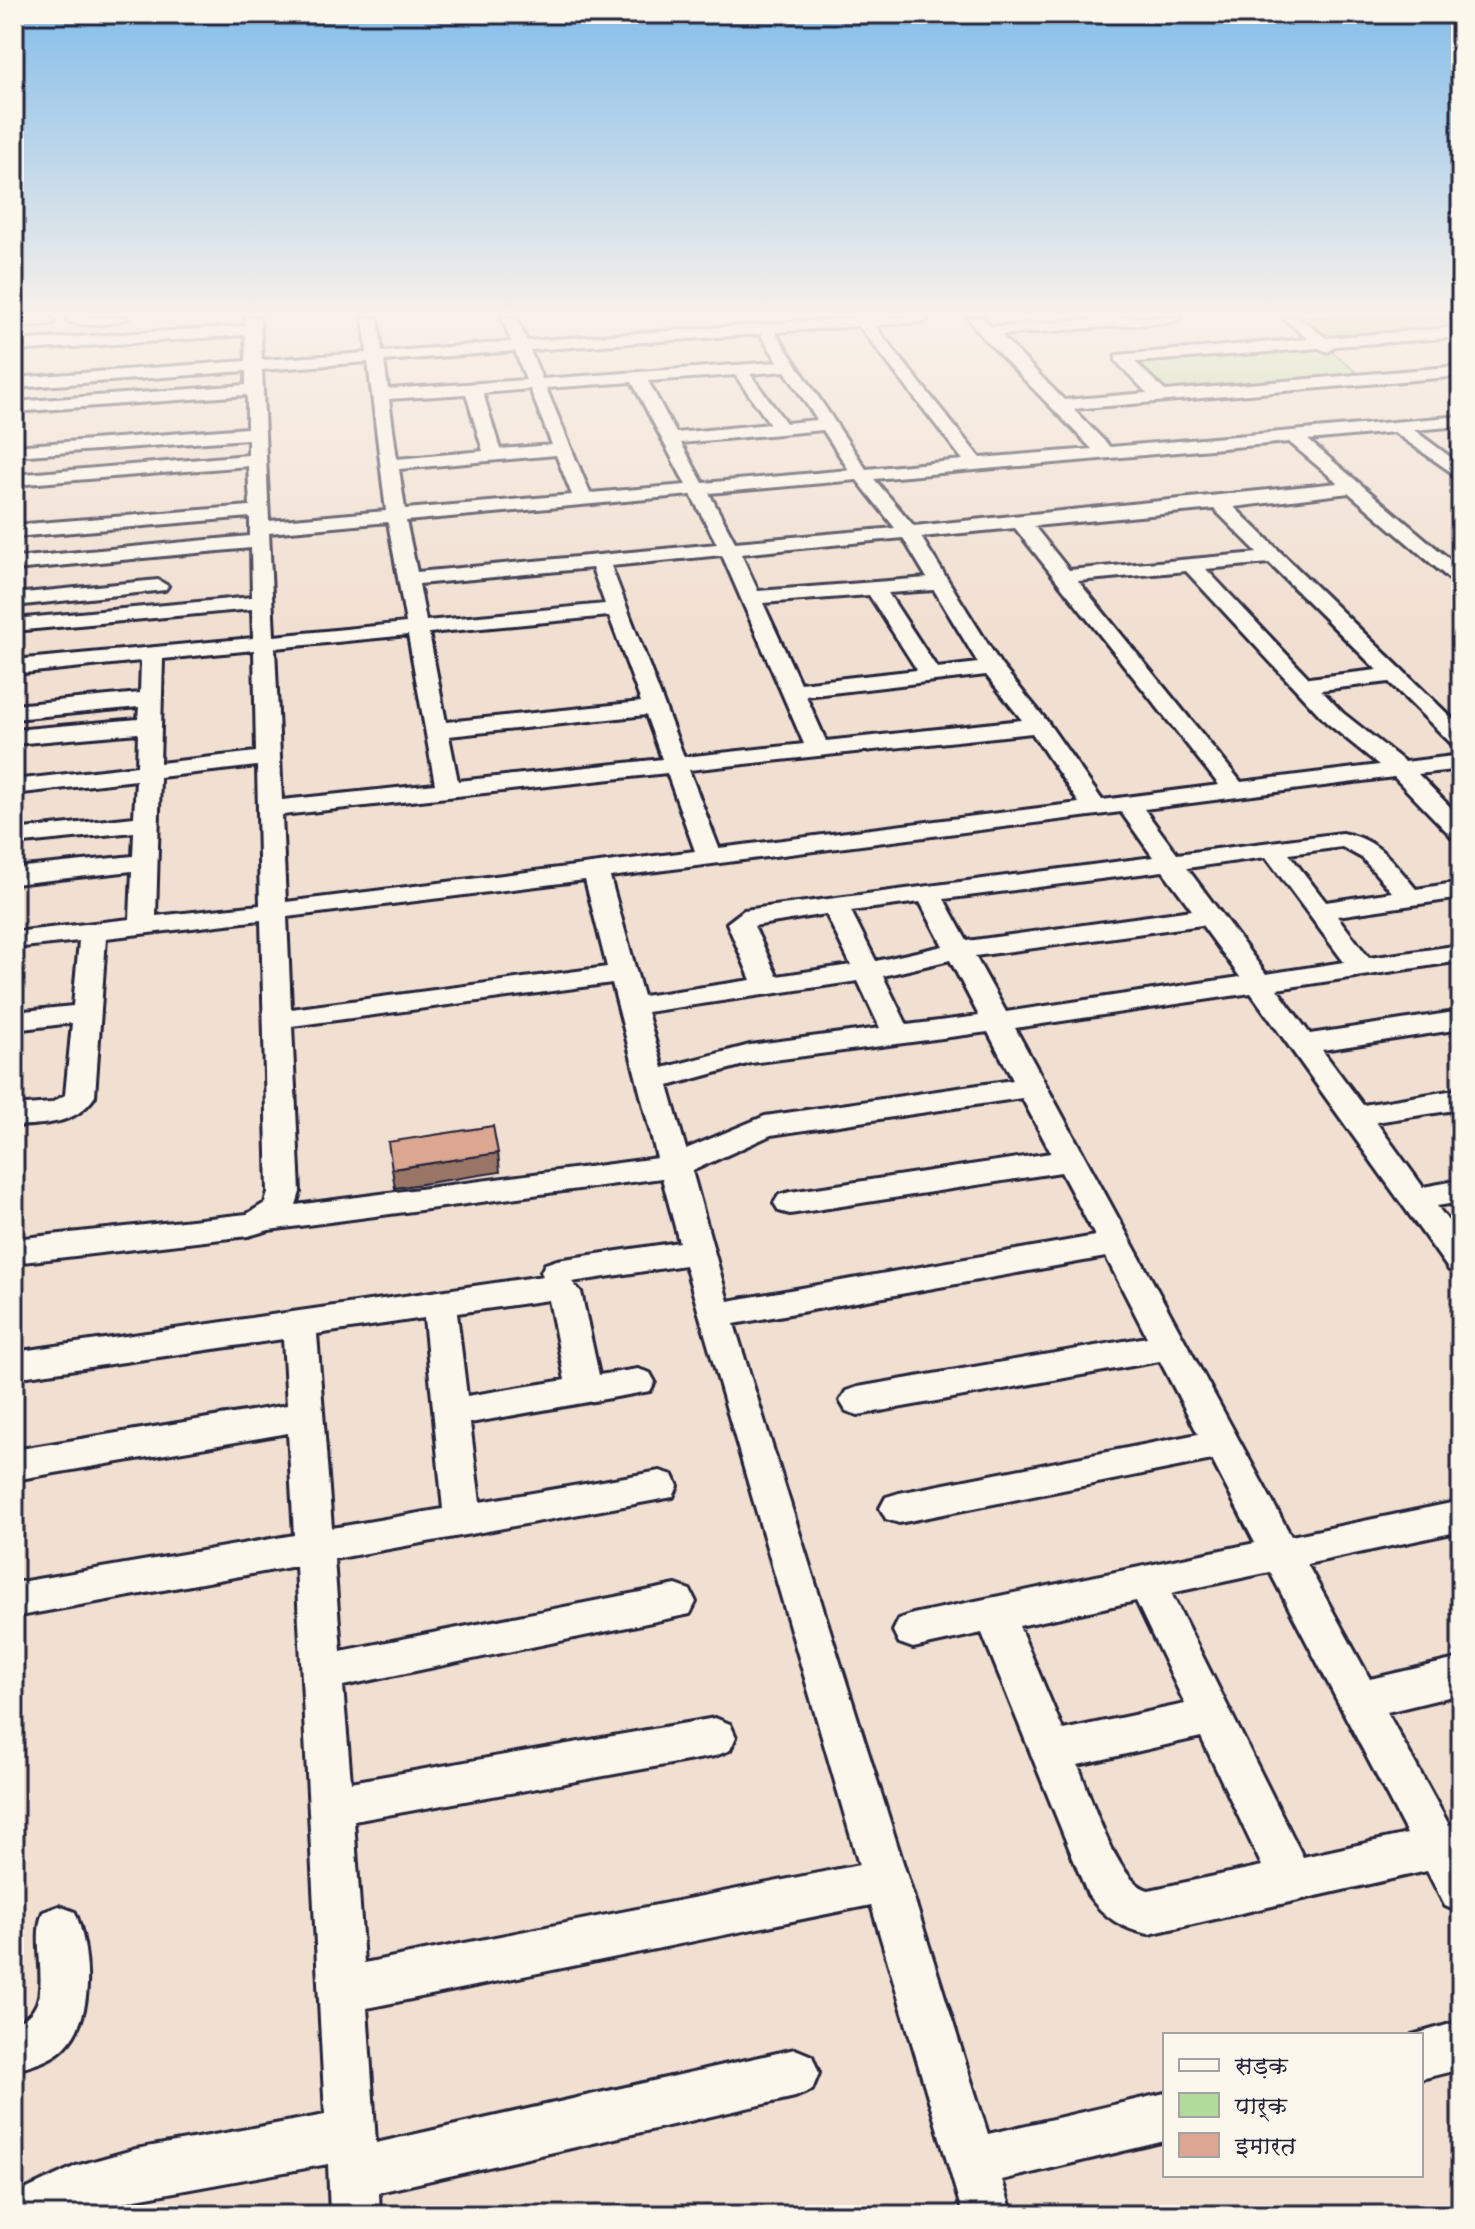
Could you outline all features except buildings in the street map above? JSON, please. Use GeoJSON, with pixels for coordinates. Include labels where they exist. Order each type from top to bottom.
{"type":"FeatureCollection","features":[{"type":"Feature","properties":{"kind":"street"},"geometry":{"type":"LineString","coordinates":[[49,477],[59,421]]}},
{"type":"Feature","properties":{"kind":"street"},"geometry":{"type":"LineString","coordinates":[[167,421],[167,440]]}},
{"type":"Feature","properties":{"kind":"street"},"geometry":{"type":"LineString","coordinates":[[255,421],[284,1192],[281,1205],[270,1219]]}},
{"type":"Feature","properties":{"kind":"street"},"geometry":{"type":"LineString","coordinates":[[383,421],[415,627],[448,790]]}},
{"type":"Feature","properties":{"kind":"street"},"geometry":{"type":"LineString","coordinates":[[483,421],[494,457]]}},
{"type":"Feature","properties":{"kind":"street"},"geometry":{"type":"LineString","coordinates":[[551,421],[583,499]]}},
{"type":"Feature","properties":{"kind":"street"},"geometry":{"type":"LineString","coordinates":[[661,421],[729,549],[818,749]]}},
{"type":"Feature","properties":{"kind":"street"},"geometry":{"type":"LineString","coordinates":[[776,421],[782,429]]}},
{"type":"Feature","properties":{"kind":"street"},"geometry":{"type":"LineString","coordinates":[[826,421],[861,474],[909,532],[992,668],[1038,725],[1095,808]]}},
{"type":"Feature","properties":{"kind":"street"},"geometry":{"type":"LineString","coordinates":[[941,421],[975,464]]}},
{"type":"Feature","properties":{"kind":"street"},"geometry":{"type":"LineString","coordinates":[[1076,421],[1107,454]]}},
{"type":"Feature","properties":{"kind":"street"},"geometry":{"type":"LineString","coordinates":[[14,564],[159,550],[259,527],[1461,421]]}},
{"type":"Feature","properties":{"kind":"street"},"geometry":{"type":"LineString","coordinates":[[670,439],[828,424]]}},
{"type":"Feature","properties":{"kind":"street"},"geometry":{"type":"LineString","coordinates":[[1398,427],[1461,474]]}},
{"type":"Feature","properties":{"kind":"street"},"geometry":{"type":"LineString","coordinates":[[255,433],[55,448],[16,446],[14,480],[111,472],[164,481],[257,460]]}},
{"type":"Feature","properties":{"kind":"street"},"geometry":{"type":"LineString","coordinates":[[1293,436],[1461,579]]}},
{"type":"Feature","properties":{"kind":"street"},"geometry":{"type":"LineString","coordinates":[[389,465],[562,449]]}},
{"type":"Feature","properties":{"kind":"street"},"geometry":{"type":"LineString","coordinates":[[104,524],[111,472]]}},
{"type":"Feature","properties":{"kind":"street"},"geometry":{"type":"LineString","coordinates":[[162,519],[164,481]]}},
{"type":"Feature","properties":{"kind":"street"},"geometry":{"type":"LineString","coordinates":[[407,579],[1219,503],[1353,487]]}},
{"type":"Feature","properties":{"kind":"street"},"geometry":{"type":"LineString","coordinates":[[1219,503],[1461,740]]}},
{"type":"Feature","properties":{"kind":"street"},"geometry":{"type":"LineString","coordinates":[[14,531],[162,519],[259,527]]}},
{"type":"Feature","properties":{"kind":"street"},"geometry":{"type":"LineString","coordinates":[[1020,521],[1235,790]]}},
{"type":"Feature","properties":{"kind":"street"},"geometry":{"type":"LineString","coordinates":[[157,612],[159,550]]}},
{"type":"Feature","properties":{"kind":"street"},"geometry":{"type":"LineString","coordinates":[[1064,576],[1274,557]]}},
{"type":"Feature","properties":{"kind":"street"},"geometry":{"type":"LineString","coordinates":[[599,561],[710,856]]}},
{"type":"Feature","properties":{"kind":"street"},"geometry":{"type":"LineString","coordinates":[[1191,565],[1335,718],[1400,770],[1461,832]]}},
{"type":"Feature","properties":{"kind":"street"},"geometry":{"type":"LineString","coordinates":[[751,598],[940,583]]}},
{"type":"Feature","properties":{"kind":"street"},"geometry":{"type":"LineString","coordinates":[[14,600],[158,586]]}},
{"type":"Feature","properties":{"kind":"street"},"geometry":{"type":"LineString","coordinates":[[875,588],[931,675]]}},
{"type":"Feature","properties":{"kind":"street"},"geometry":{"type":"LineString","coordinates":[[14,625],[262,602]]}},
{"type":"Feature","properties":{"kind":"street"},"geometry":{"type":"LineString","coordinates":[[14,667],[616,609]]}},
{"type":"Feature","properties":{"kind":"street"},"geometry":{"type":"LineString","coordinates":[[143,925],[152,653]]}},
{"type":"Feature","properties":{"kind":"street"},"geometry":{"type":"LineString","coordinates":[[792,691],[992,668]]}},
{"type":"Feature","properties":{"kind":"street"},"geometry":{"type":"LineString","coordinates":[[1304,685],[1394,675]]}},
{"type":"Feature","properties":{"kind":"street"},"geometry":{"type":"LineString","coordinates":[[14,712],[150,699]]}},
{"type":"Feature","properties":{"kind":"street"},"geometry":{"type":"LineString","coordinates":[[436,730],[653,708]]}},
{"type":"Feature","properties":{"kind":"street"},"geometry":{"type":"LineString","coordinates":[[14,737],[149,725]]}},
{"type":"Feature","properties":{"kind":"street"},"geometry":{"type":"LineString","coordinates":[[270,809],[1038,725]]}},
{"type":"Feature","properties":{"kind":"street"},"geometry":{"type":"LineString","coordinates":[[14,787],[268,758]]}},
{"type":"Feature","properties":{"kind":"street"},"geometry":{"type":"LineString","coordinates":[[14,940],[274,911],[1461,762]]}},
{"type":"Feature","properties":{"kind":"street"},"geometry":{"type":"LineString","coordinates":[[1128,804],[1461,1262]]}},
{"type":"Feature","properties":{"kind":"street"},"geometry":{"type":"LineString","coordinates":[[14,837],[145,823]]}},
{"type":"Feature","properties":{"kind":"street"},"geometry":{"type":"LineString","coordinates":[[768,986],[740,923],[753,916],[1351,840],[1364,847],[1410,898]]}},
{"type":"Feature","properties":{"kind":"street"},"geometry":{"type":"LineString","coordinates":[[1273,850],[1362,967]]}},
{"type":"Feature","properties":{"kind":"street"},"geometry":{"type":"LineString","coordinates":[[14,876],[144,862]]}},
{"type":"Feature","properties":{"kind":"street"},"geometry":{"type":"LineString","coordinates":[[595,870],[716,1315],[988,2215]]}},
{"type":"Feature","properties":{"kind":"street"},"geometry":{"type":"LineString","coordinates":[[1319,911],[1461,890]]}},
{"type":"Feature","properties":{"kind":"street"},"geometry":{"type":"LineString","coordinates":[[928,893],[1360,1700],[1450,1846],[1461,1891]]}},
{"type":"Feature","properties":{"kind":"street"},"geometry":{"type":"LineString","coordinates":[[835,905],[898,1035]]}},
{"type":"Feature","properties":{"kind":"street"},"geometry":{"type":"LineString","coordinates":[[278,1019],[627,990],[768,986],[867,971],[959,950],[1209,916]]}},
{"type":"Feature","properties":{"kind":"street"},"geometry":{"type":"LineString","coordinates":[[14,1116],[57,1111],[76,1104],[80,1096],[93,931]]}},
{"type":"Feature","properties":{"kind":"street"},"geometry":{"type":"LineString","coordinates":[[652,1081],[750,1054],[997,1022],[1461,953]]}},
{"type":"Feature","properties":{"kind":"street"},"geometry":{"type":"LineString","coordinates":[[14,1021],[86,1013]]}},
{"type":"Feature","properties":{"kind":"street"},"geometry":{"type":"LineString","coordinates":[[1302,1044],[1461,1020]]}},
{"type":"Feature","properties":{"kind":"street"},"geometry":{"type":"LineString","coordinates":[[14,1251],[248,1225],[270,1219],[675,1166],[765,1126],[1031,1087]]}},
{"type":"Feature","properties":{"kind":"street"},"geometry":{"type":"LineString","coordinates":[[1354,1116],[1461,1099]]}},
{"type":"Feature","properties":{"kind":"street"},"geometry":{"type":"LineString","coordinates":[[790,1203],[1071,1160]]}},
{"type":"Feature","properties":{"kind":"street"},"geometry":{"type":"LineString","coordinates":[[1415,1199],[1461,1191]]}},
{"type":"Feature","properties":{"kind":"street"},"geometry":{"type":"LineString","coordinates":[[716,1315],[1115,1244]]}},
{"type":"Feature","properties":{"kind":"street"},"geometry":{"type":"LineString","coordinates":[[557,1272],[698,1251]]}},
{"type":"Feature","properties":{"kind":"street"},"geometry":{"type":"LineString","coordinates":[[14,1365],[553,1287],[564,1292],[585,1390]]}},
{"type":"Feature","properties":{"kind":"street"},"geometry":{"type":"LineString","coordinates":[[439,1305],[463,1521]]}},
{"type":"Feature","properties":{"kind":"street"},"geometry":{"type":"LineString","coordinates":[[299,1325],[343,1990],[352,2174]]}},
{"type":"Feature","properties":{"kind":"street"},"geometry":{"type":"LineString","coordinates":[[858,1401],[1170,1346]]}},
{"type":"Feature","properties":{"kind":"street"},"geometry":{"type":"LineString","coordinates":[[450,1412],[638,1382]]}},
{"type":"Feature","properties":{"kind":"street"},"geometry":{"type":"LineString","coordinates":[[14,1465],[304,1416]]}},
{"type":"Feature","properties":{"kind":"street"},"geometry":{"type":"LineString","coordinates":[[899,1508],[1222,1444]]}},
{"type":"Feature","properties":{"kind":"street"},"geometry":{"type":"LineString","coordinates":[[14,1600],[660,1486]]}},
{"type":"Feature","properties":{"kind":"street"},"geometry":{"type":"LineString","coordinates":[[913,1631],[1461,1516]]}},
{"type":"Feature","properties":{"kind":"street"},"geometry":{"type":"LineString","coordinates":[[1146,1582],[1291,1879]]}},
{"type":"Feature","properties":{"kind":"street"},"geometry":{"type":"LineString","coordinates":[[322,1672],[676,1602]]}},
{"type":"Feature","properties":{"kind":"street"},"geometry":{"type":"LineString","coordinates":[[994,1614],[1104,1880],[1117,1899],[1132,1910],[1149,1912],[1450,1846]]}},
{"type":"Feature","properties":{"kind":"street"},"geometry":{"type":"LineString","coordinates":[[1360,1700],[1461,1676]]}},
{"type":"Feature","properties":{"kind":"street"},"geometry":{"type":"LineString","coordinates":[[1052,1752],[1212,1716]]}},
{"type":"Feature","properties":{"kind":"street"},"geometry":{"type":"LineString","coordinates":[[331,1805],[715,1737]]}},
{"type":"Feature","properties":{"kind":"street"},"geometry":{"type":"LineString","coordinates":[[343,1990],[886,1881]]}},
{"type":"Feature","properties":{"kind":"street"},"geometry":{"type":"LineString","coordinates":[[14,2047],[31,2044],[51,2031],[60,2015],[63,1994],[59,1928]]}},
{"type":"Feature","properties":{"kind":"street"},"geometry":{"type":"LineString","coordinates":[[1423,2054],[1461,2045]]}},
{"type":"Feature","properties":{"kind":"street"},"geometry":{"type":"LineString","coordinates":[[27,2215],[76,2191],[136,2174],[352,2174],[795,2073]]}},
{"type":"Feature","properties":{"kind":"street"},"geometry":{"type":"LineString","coordinates":[[972,2163],[1163,2117]]}}]}
